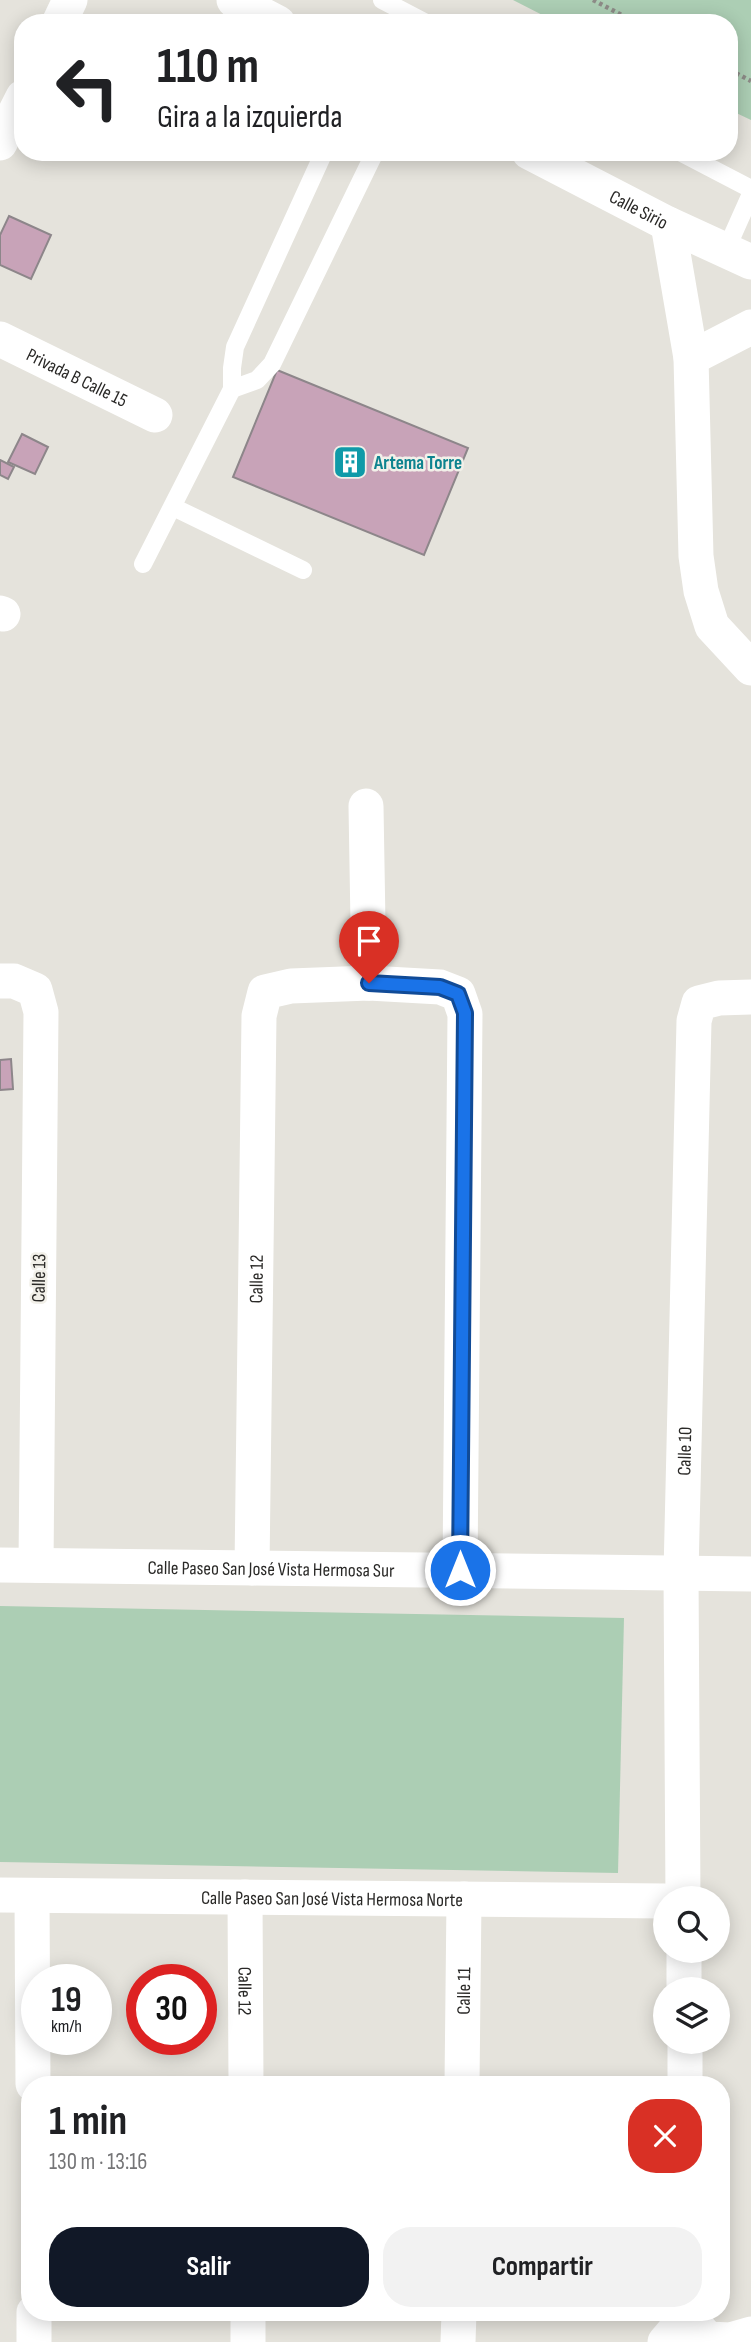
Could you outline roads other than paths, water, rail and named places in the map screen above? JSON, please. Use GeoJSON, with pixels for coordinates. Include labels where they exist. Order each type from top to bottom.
{"type":"FeatureCollection","features":[{"type":"Feature","properties":{"kind":"street"},"geometry":{"type":"LineString","coordinates":[[234,0],[261,14]]}},
{"type":"Feature","properties":{"kind":"street"},"geometry":{"type":"LineString","coordinates":[[0,144],[14,115]]}},
{"type":"Feature","properties":{"kind":"street","name":"Calle Sirio"},"geometry":{"type":"LineString","coordinates":[[546,161],[667,224],[739,256]]}},
{"type":"Feature","properties":{"kind":"street"},"geometry":{"type":"LineString","coordinates":[[667,224],[691,358],[696,556],[701,591],[712,626],[751,668]]}},
{"type":"Feature","properties":{"kind":"street"},"geometry":{"type":"LineString","coordinates":[[691,358],[751,327]]}},
{"type":"Feature","properties":{"kind":"street","name":"Privada B Calle 15"},"geometry":{"type":"LineString","coordinates":[[0,339],[155,415]]}},
{"type":"Feature","properties":{"kind":"street"},"geometry":{"type":"LineString","coordinates":[[366,806],[369,983],[440,987],[458,994],[465,1013],[460,1570]]}},
{"type":"Feature","properties":{"kind":"street","name":"Calle 13"},"geometry":{"type":"LineString","coordinates":[[0,981],[14,981],[35,990],[41,1012],[36,1566]]}},
{"type":"Feature","properties":{"kind":"street","name":"Calle 12"},"geometry":{"type":"LineString","coordinates":[[252,1568],[259,1016],[265,992],[291,986],[369,983]]}},
{"type":"Feature","properties":{"kind":"street","name":"Calle 10"},"geometry":{"type":"LineString","coordinates":[[683,1886],[681,1573],[694,1021],[699,1003],[719,998],[751,997]]}},
{"type":"Feature","properties":{"kind":"street","name":"Calle Paseo San José Vista Hermosa Sur"},"geometry":{"type":"LineString","coordinates":[[0,1565],[751,1574]]}},
{"type":"Feature","properties":{"kind":"street"},"geometry":{"type":"LineString","coordinates":[[16,1896],[32,2076]]}},
{"type":"Feature","properties":{"kind":"street","name":"Calle Paseo San José Vista Hermosa Norte"},"geometry":{"type":"LineString","coordinates":[[16,1896],[653,1901]]}},
{"type":"Feature","properties":{"kind":"street","name":"Calle 12"},"geometry":{"type":"LineString","coordinates":[[245,1897],[246,2076]]}},
{"type":"Feature","properties":{"kind":"street","name":"Calle 11"},"geometry":{"type":"LineString","coordinates":[[462,2076],[464,1899]]}},
{"type":"Feature","properties":{"kind":"street"},"geometry":{"type":"LineString","coordinates":[[685,2054],[685,2076]]}},
{"type":"Feature","properties":{"kind":"street"},"geometry":{"type":"LineString","coordinates":[[34,2321],[34,2342]]}},
{"type":"Feature","properties":{"kind":"street"},"geometry":{"type":"LineString","coordinates":[[248,2321],[248,2342]]}},
{"type":"Feature","properties":{"kind":"street"},"geometry":{"type":"LineString","coordinates":[[458,2342],[459,2321]]}},
{"type":"Feature","properties":{"kind":"street"},"geometry":{"type":"LineString","coordinates":[[665,2342],[684,2323],[708,2339],[730,2340],[751,2334]]}},
{"type":"Feature","properties":{"kind":"lane"},"geometry":{"type":"LineString","coordinates":[[382,0],[409,14]]}},
{"type":"Feature","properties":{"kind":"lane"},"geometry":{"type":"LineString","coordinates":[[143,564],[232,389],[235,347],[320,161]]}},
{"type":"Feature","properties":{"kind":"lane"},"geometry":{"type":"LineString","coordinates":[[232,389],[257,380],[272,364],[371,161]]}},
{"type":"Feature","properties":{"kind":"lane"},"geometry":{"type":"LineString","coordinates":[[698,161],[751,188]]}},
{"type":"Feature","properties":{"kind":"lane"},"geometry":{"type":"LineString","coordinates":[[739,256],[751,194]]}},
{"type":"Feature","properties":{"kind":"lane"},"geometry":{"type":"LineString","coordinates":[[173,507],[303,570]]}},
{"type":"Feature","properties":{"kind":"place","name":"Artema Torre"},"geometry":{"type":"Point","coordinates":[350,462]}}]}
